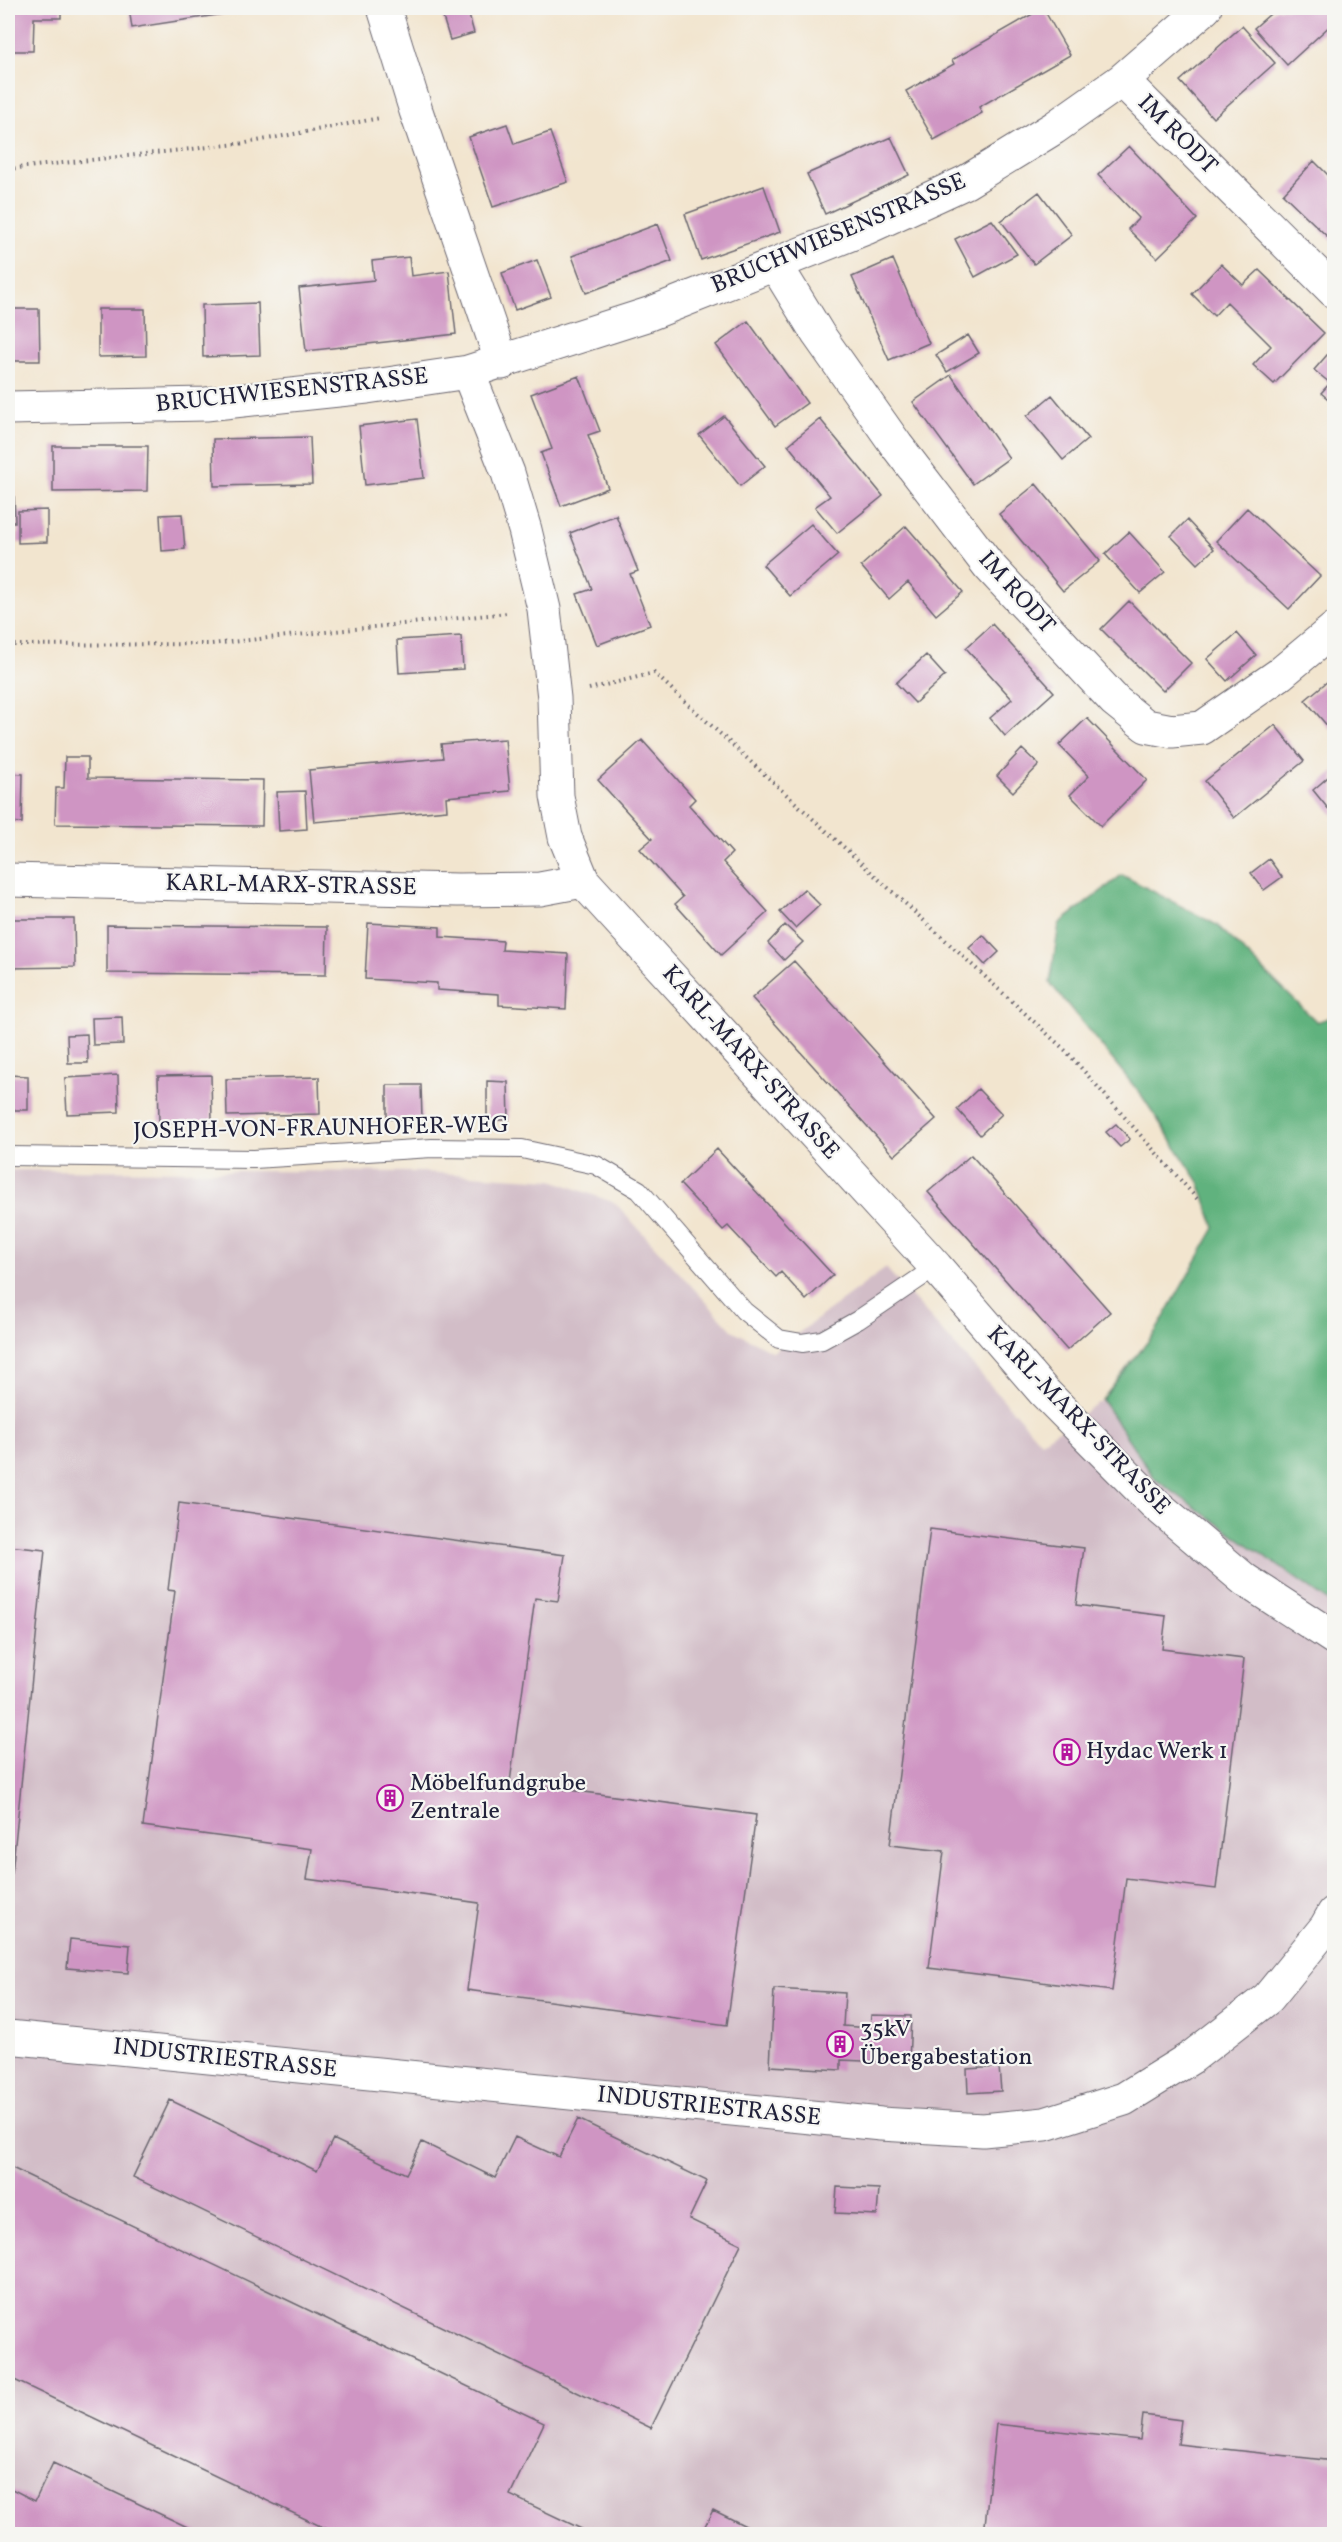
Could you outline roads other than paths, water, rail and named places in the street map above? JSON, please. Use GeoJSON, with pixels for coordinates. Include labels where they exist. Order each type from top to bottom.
{"type":"FeatureCollection","features":[{"type":"Feature","properties":{"kind":"street"},"geometry":{"type":"LineString","coordinates":[[384,8],[416,111],[502,363]]}},
{"type":"Feature","properties":{"kind":"street","name":"BRUCHWIESENSTRASSE"},"geometry":{"type":"LineString","coordinates":[[8,408],[206,404],[367,387],[468,372],[649,315],[866,228],[966,182],[1054,128],[1122,80],[1205,8]]}},
{"type":"Feature","properties":{"kind":"street","name":"IM RODT"},"geometry":{"type":"LineString","coordinates":[[1122,80],[1335,291]]}},
{"type":"Feature","properties":{"kind":"street","name":"IM RODT"},"geometry":{"type":"LineString","coordinates":[[775,264],[818,334],[897,446],[989,566],[1115,701],[1146,726],[1172,731],[1202,728],[1280,674],[1335,628]]}},
{"type":"Feature","properties":{"kind":"street"},"geometry":{"type":"LineString","coordinates":[[468,372],[508,473],[525,530],[544,609],[554,698],[557,796],[565,837],[584,881]]}},
{"type":"Feature","properties":{"kind":"street","name":"KARL-MARX-STRASSE"},"geometry":{"type":"LineString","coordinates":[[8,880],[458,890],[540,890],[584,881],[936,1267],[1044,1392],[1154,1503],[1245,1580],[1335,1638]]}},
{"type":"Feature","properties":{"kind":"street","name":"INDUSTRIESTRASSE"},"geometry":{"type":"LineString","coordinates":[[8,2037],[881,2124],[994,2129],[1045,2124],[1124,2099],[1192,2058],[1268,1998],[1326,1928],[1335,1913]]}},
{"type":"Feature","properties":{"kind":"lane","name":"JOSEPH-VON-FRAUNHOFER-WEG"},"geometry":{"type":"LineString","coordinates":[[8,1156],[254,1159],[432,1148],[522,1149],[596,1165],[639,1190],[744,1311],[779,1340],[802,1342],[822,1340],[858,1320],[936,1267]]}},
{"type":"Feature","properties":{"kind":"place","name":"Hydac Werk 1"},"geometry":{"type":"Point","coordinates":[1067,1752]}},
{"type":"Feature","properties":{"kind":"place","name":"Möbelfundgrube Zentrale"},"geometry":{"type":"Point","coordinates":[390,1798]}},
{"type":"Feature","properties":{"kind":"place","name":"35kV Übergabestation"},"geometry":{"type":"Point","coordinates":[840,2044]}}]}
